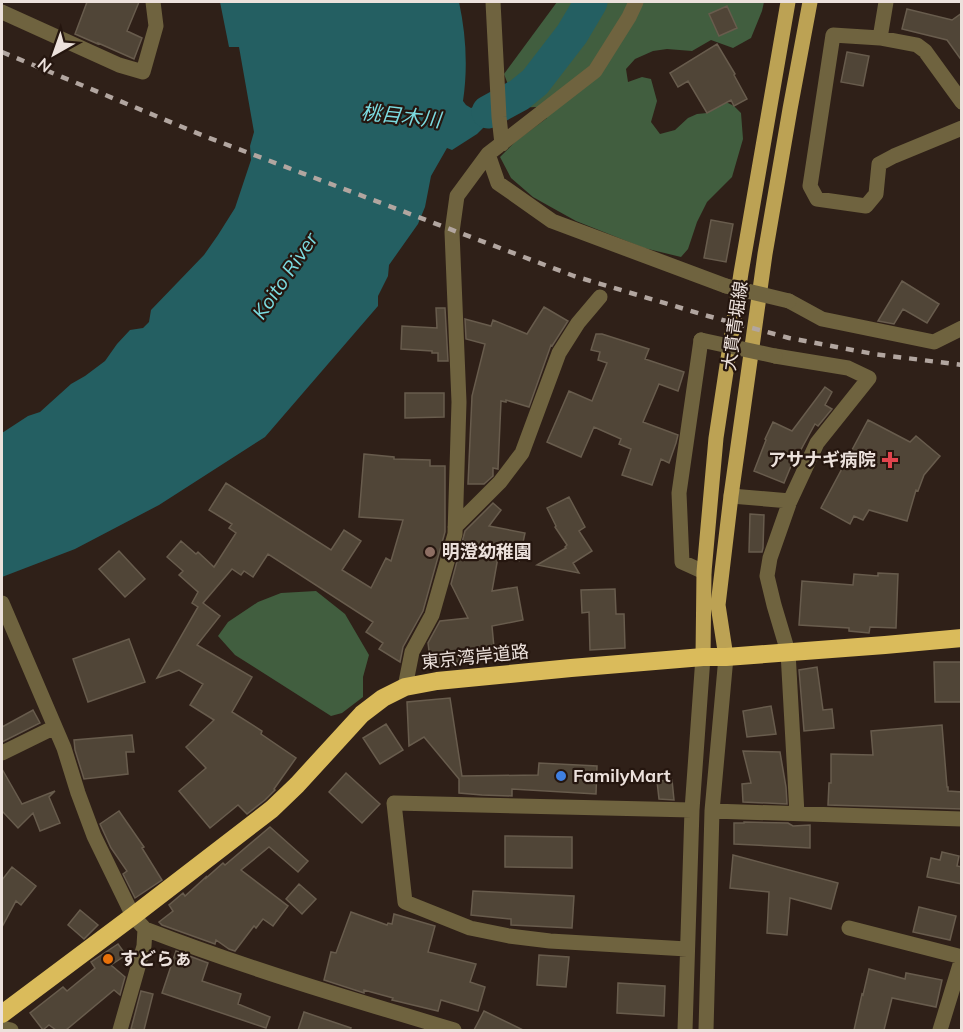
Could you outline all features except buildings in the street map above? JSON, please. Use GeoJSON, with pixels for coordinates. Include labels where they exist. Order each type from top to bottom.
{"type":"FeatureCollection","features":[{"type":"Feature","properties":{"kind":"highway","name":"東京湾岸道路"},"geometry":{"type":"LineString","coordinates":[[2,1014],[139,923],[272,809],[362,714],[382,698],[405,687],[437,681],[703,657],[962,638]]}},
{"type":"Feature","properties":{"kind":"main road","name":"大貫青堀線"},"geometry":{"type":"LineString","coordinates":[[703,657],[704,572],[716,438],[741,273],[788,2]]}},
{"type":"Feature","properties":{"kind":"main road","name":"大貫青堀線"},"geometry":{"type":"LineString","coordinates":[[726,657],[718,605],[731,496],[765,254],[810,2]]}},
{"type":"Feature","properties":{"kind":"street"},"geometry":{"type":"LineString","coordinates":[[2,12],[119,65],[143,72],[156,26],[153,2]]}},
{"type":"Feature","properties":{"kind":"street"},"geometry":{"type":"LineString","coordinates":[[493,2],[502,144]]}},
{"type":"Feature","properties":{"kind":"street"},"geometry":{"type":"LineString","coordinates":[[405,687],[412,652],[432,615],[455,534],[459,402],[452,232],[457,196],[488,154],[595,71],[636,2]]}},
{"type":"Feature","properties":{"kind":"street"},"geometry":{"type":"LineString","coordinates":[[880,38],[886,2]]}},
{"type":"Feature","properties":{"kind":"street"},"geometry":{"type":"LineString","coordinates":[[962,102],[925,51],[917,45],[880,38],[833,35],[810,186],[817,199],[866,206],[876,194],[879,164],[962,128]]}},
{"type":"Feature","properties":{"kind":"street"},"geometry":{"type":"LineString","coordinates":[[488,154],[498,183],[552,221],[726,286],[789,301],[822,319],[934,342],[962,328]]}},
{"type":"Feature","properties":{"kind":"street"},"geometry":{"type":"LineString","coordinates":[[455,526],[500,482],[522,453],[559,353],[600,297]]}},
{"type":"Feature","properties":{"kind":"street"},"geometry":{"type":"LineString","coordinates":[[704,572],[682,562],[679,493],[701,340],[775,356],[848,368],[869,378],[817,442],[790,501],[770,558],[768,576],[788,652],[797,814]]}},
{"type":"Feature","properties":{"kind":"street"},"geometry":{"type":"LineString","coordinates":[[731,496],[790,501]]}},
{"type":"Feature","properties":{"kind":"street"},"geometry":{"type":"LineString","coordinates":[[2,603],[64,748],[94,836],[139,923],[144,946],[120,1030]]}},
{"type":"Feature","properties":{"kind":"street"},"geometry":{"type":"LineString","coordinates":[[685,1030],[692,810],[703,657]]}},
{"type":"Feature","properties":{"kind":"street"},"geometry":{"type":"LineString","coordinates":[[710,1029],[712,811],[726,657]]}},
{"type":"Feature","properties":{"kind":"street"},"geometry":{"type":"LineString","coordinates":[[2,753],[55,727]]}},
{"type":"Feature","properties":{"kind":"street"},"geometry":{"type":"LineString","coordinates":[[687,949],[550,941],[509,936],[470,928],[405,902],[394,803],[692,810]]}},
{"type":"Feature","properties":{"kind":"street"},"geometry":{"type":"LineString","coordinates":[[712,811],[962,819]]}},
{"type":"Feature","properties":{"kind":"street"},"geometry":{"type":"LineString","coordinates":[[139,923],[193,948],[454,1030]]}},
{"type":"Feature","properties":{"kind":"street"},"geometry":{"type":"LineString","coordinates":[[849,928],[962,958],[940,1030]]}},
{"type":"Feature","properties":{"kind":"street"},"geometry":{"type":"LineString","coordinates":[[2,1028],[11,1030]]}},
{"type":"Feature","properties":{"kind":"green space"},"geometry":{"type":"Polygon","coordinates":[[[557,2],[764,2],[751,38],[733,48],[711,40],[692,51],[667,49],[653,51],[635,59],[626,69],[628,82],[642,77],[651,79],[657,101],[651,122],[660,134],[675,130],[688,118],[707,113],[726,102],[741,113],[743,139],[732,177],[707,202],[688,249],[681,257],[644,248],[576,221],[533,197],[511,178],[500,157],[516,141],[547,118],[536,107],[517,108],[504,74],[557,2]]]}},
{"type":"Feature","properties":{"kind":"green space"},"geometry":{"type":"Polygon","coordinates":[[[316,591],[345,614],[369,655],[363,677],[363,697],[342,713],[331,716],[235,655],[218,636],[228,622],[258,602],[281,593],[316,591]]]}},
{"type":"Feature","properties":{"kind":"water","name":"Koito River"},"geometry":{"type":"Polygon","coordinates":[[[220,2],[459,2],[466,51],[463,101],[471,108],[491,97],[491,120],[477,134],[452,150],[447,148],[431,176],[425,207],[418,224],[389,265],[388,276],[378,296],[378,306],[265,437],[159,505],[75,549],[2,577],[2,433],[28,416],[40,412],[71,384],[105,361],[130,330],[143,328],[149,322],[151,310],[204,255],[235,208],[251,160],[250,146],[254,132],[239,47],[229,47],[220,2]]]}},
{"type":"Feature","properties":{"kind":"water"},"geometry":{"type":"Polygon","coordinates":[[[504,89],[511,92],[527,89],[526,100],[505,111],[504,89]]]}},
{"type":"Feature","properties":{"kind":"waterway","name":"桃目木川"},"geometry":{"type":"LineString","coordinates":[[488,112],[519,95],[535,82],[572,34],[591,2]]}},
{"type":"Feature","properties":{"kind":"railway"},"geometry":{"type":"LineString","coordinates":[[2,52],[204,136],[574,276],[789,338],[874,354],[962,365]]}},
{"type":"Feature","properties":{"kind":"place","name":"アサナギ病院"},"geometry":{"type":"Point","coordinates":[890,460]}},
{"type":"Feature","properties":{"kind":"place","name":"明澄幼稚園"},"geometry":{"type":"Point","coordinates":[430,552]}},
{"type":"Feature","properties":{"kind":"place","name":"FamilyMart"},"geometry":{"type":"Point","coordinates":[561,776]}},
{"type":"Feature","properties":{"kind":"place","name":"すどらぁ"},"geometry":{"type":"Point","coordinates":[108,959]}}]}
